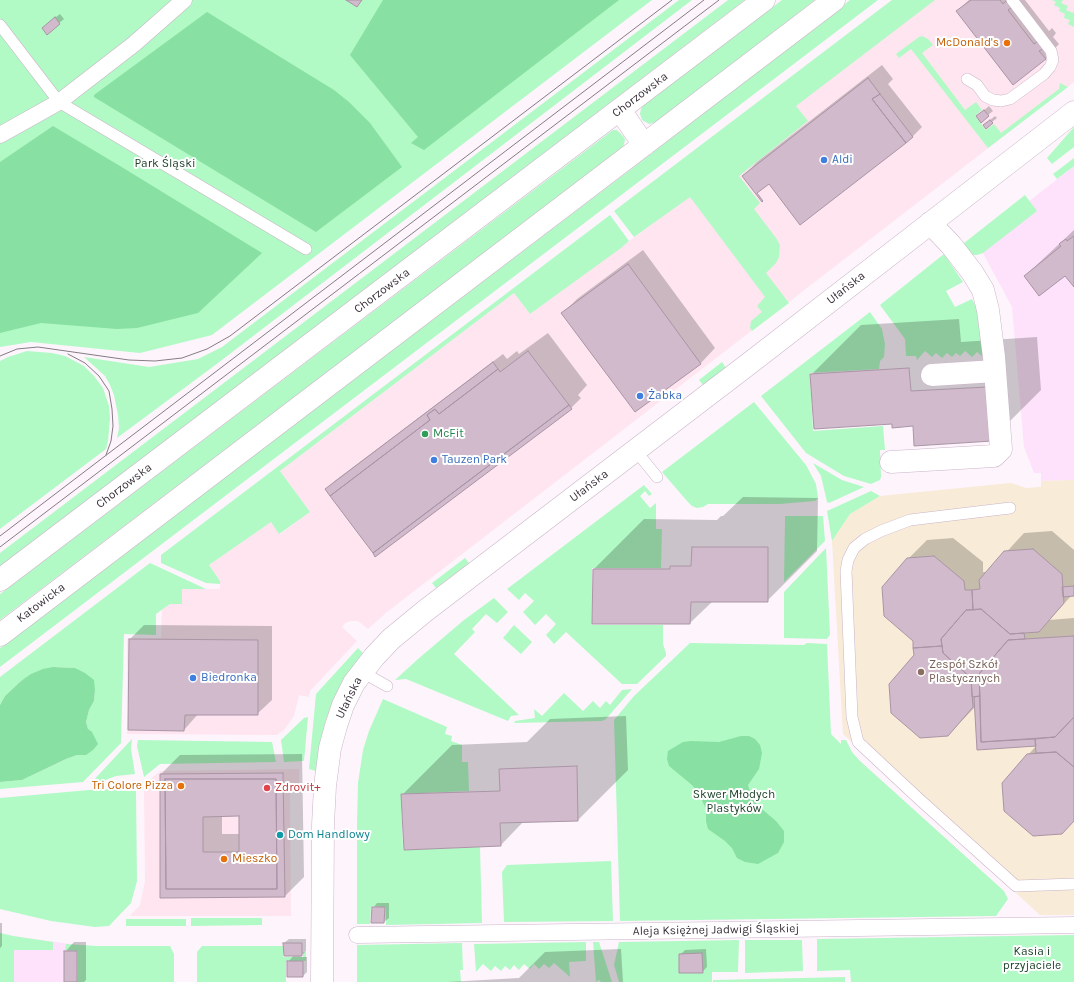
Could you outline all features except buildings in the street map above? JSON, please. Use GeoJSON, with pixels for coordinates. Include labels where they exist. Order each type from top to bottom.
{"type":"FeatureCollection","features":[{"type":"Feature","properties":{"kind":"main road","name":"Chorzowska"},"geometry":{"type":"LineString","coordinates":[[0,580],[764,0]]}},
{"type":"Feature","properties":{"kind":"main road"},"geometry":{"type":"LineString","coordinates":[[620,110],[644,146],[834,0]]}},
{"type":"Feature","properties":{"kind":"main road","name":"Ułańska"},"geometry":{"type":"LineString","coordinates":[[322,982],[323,824],[327,773],[336,726],[343,705],[362,672],[374,657],[392,639],[425,611],[636,451],[1074,112]]}},
{"type":"Feature","properties":{"kind":"main road","name":"Katowicka"},"geometry":{"type":"LineString","coordinates":[[0,635],[644,146]]}},
{"type":"Feature","properties":{"kind":"main road"},"geometry":{"type":"LineString","coordinates":[[892,462],[994,456],[1001,449],[995,371],[988,310],[983,290],[972,272],[951,245],[930,223]]}},
{"type":"Feature","properties":{"kind":"main road"},"geometry":{"type":"LineString","coordinates":[[932,375],[995,371]]}},
{"type":"Feature","properties":{"kind":"street"},"geometry":{"type":"LineString","coordinates":[[0,135],[60,102],[134,44],[184,0]]}},
{"type":"Feature","properties":{"kind":"street","name":"Aleja Księżnej Jadwigi Śląskiej"},"geometry":{"type":"LineString","coordinates":[[357,935],[1074,925]]}},
{"type":"Feature","properties":{"kind":"lane"},"geometry":{"type":"LineString","coordinates":[[967,79],[977,85],[985,96],[993,100],[1001,101],[1010,99],[1044,74],[1050,67],[1053,60],[1051,51],[1012,0]]}},
{"type":"Feature","properties":{"kind":"lane"},"geometry":{"type":"LineString","coordinates":[[0,25],[60,102],[306,249]]}},
{"type":"Feature","properties":{"kind":"lane"},"geometry":{"type":"LineString","coordinates":[[636,451],[657,477]]}},
{"type":"Feature","properties":{"kind":"lane"},"geometry":{"type":"LineString","coordinates":[[1010,508],[910,520],[881,530],[865,539],[854,548],[848,560],[846,571],[852,717],[858,742],[1016,886],[1074,884]]}},
{"type":"Feature","properties":{"kind":"lane"},"geometry":{"type":"LineString","coordinates":[[362,672],[386,686]]}},
{"type":"Feature","properties":{"kind":"shaded area"},"geometry":{"type":"Polygon","coordinates":[[[892,0],[1074,0],[1074,82],[387,612],[368,629],[358,621],[345,623],[342,627],[357,641],[310,691],[309,697],[299,695],[294,716],[284,730],[277,735],[127,734],[127,639],[161,638],[162,610],[170,604],[182,589],[220,589],[220,581],[209,565],[271,522],[280,534],[310,512],[280,471],[514,293],[530,314],[689,197],[670,169],[892,0]]]}},
{"type":"Feature","properties":{"kind":"shaded area"},"geometry":{"type":"Polygon","coordinates":[[[1074,166],[1074,480],[1041,481],[1041,473],[1034,473],[1024,447],[1012,307],[977,242],[1074,166]]]}},
{"type":"Feature","properties":{"kind":"shaded area"},"geometry":{"type":"Polygon","coordinates":[[[1074,480],[1074,915],[1040,915],[843,734],[832,541],[850,514],[880,496],[1011,483],[1026,488],[1041,487],[1041,481],[1074,480]]]}},
{"type":"Feature","properties":{"kind":"shaded area"},"geometry":{"type":"Polygon","coordinates":[[[299,769],[299,786],[290,787],[291,916],[130,916],[140,905],[145,881],[144,785],[160,771],[299,769]]]}},
{"type":"Feature","properties":{"kind":"shaded area"},"geometry":{"type":"Polygon","coordinates":[[[0,933],[77,945],[78,982],[0,982],[0,933]]]}},
{"type":"Feature","properties":{"kind":"green space","name":"Park Śląski"},"geometry":{"type":"Polygon","coordinates":[[[0,0],[652,0],[212,335],[140,353],[31,342],[0,347],[0,0]]]}},
{"type":"Feature","properties":{"kind":"green space"},"geometry":{"type":"Polygon","coordinates":[[[383,0],[619,0],[424,150],[411,143],[418,137],[350,55],[383,0]]]}},
{"type":"Feature","properties":{"kind":"green space"},"geometry":{"type":"Polygon","coordinates":[[[679,0],[692,0],[218,363],[117,438],[119,428],[118,415],[114,395],[110,385],[105,376],[84,357],[149,367],[198,359],[222,347],[679,0]]]}},
{"type":"Feature","properties":{"kind":"green space"},"geometry":{"type":"Polygon","coordinates":[[[728,0],[745,0],[0,567],[0,553],[728,0]]]}},
{"type":"Feature","properties":{"kind":"green space"},"geometry":{"type":"Polygon","coordinates":[[[782,0],[815,0],[657,122],[649,124],[642,120],[640,114],[643,105],[782,0]]]}},
{"type":"Feature","properties":{"kind":"green space"},"geometry":{"type":"Polygon","coordinates":[[[850,0],[878,0],[0,667],[0,648],[634,167],[850,0]]]}},
{"type":"Feature","properties":{"kind":"green space"},"geometry":{"type":"Polygon","coordinates":[[[892,0],[935,0],[796,106],[808,121],[739,176],[760,203],[754,209],[780,245],[779,257],[776,263],[766,273],[789,303],[752,331],[750,328],[751,321],[762,312],[757,306],[765,297],[690,197],[634,237],[614,211],[892,0]]]}},
{"type":"Feature","properties":{"kind":"green space"},"geometry":{"type":"Polygon","coordinates":[[[1052,0],[1063,0],[1061,3],[1068,6],[1066,10],[1073,13],[1074,11],[1074,27],[1068,24],[1070,20],[1064,18],[1065,14],[1059,11],[1060,8],[1054,5],[1056,2],[1052,0]]]}},
{"type":"Feature","properties":{"kind":"green space"},"geometry":{"type":"Polygon","coordinates":[[[207,12],[334,90],[349,102],[370,123],[402,167],[316,232],[94,97],[94,95],[207,12]]]}},
{"type":"Feature","properties":{"kind":"green space"},"geometry":{"type":"Polygon","coordinates":[[[922,36],[928,39],[933,45],[922,53],[965,110],[976,102],[982,110],[975,116],[986,130],[994,124],[1001,133],[1059,89],[1060,83],[1068,87],[988,148],[911,49],[899,58],[896,54],[922,36]]]}},
{"type":"Feature","properties":{"kind":"green space"},"geometry":{"type":"Polygon","coordinates":[[[53,126],[262,253],[198,313],[137,328],[117,329],[41,323],[0,333],[0,162],[53,126]]]}},
{"type":"Feature","properties":{"kind":"green space"},"geometry":{"type":"Polygon","coordinates":[[[1074,127],[1074,147],[1052,164],[1047,158],[1074,127]]]}},
{"type":"Feature","properties":{"kind":"green space"},"geometry":{"type":"Polygon","coordinates":[[[613,130],[617,130],[624,137],[625,140],[623,148],[0,620],[0,594],[613,130]]]}},
{"type":"Feature","properties":{"kind":"green space"},"geometry":{"type":"Polygon","coordinates":[[[1074,158],[1074,166],[1057,179],[1053,174],[1074,158]]]}},
{"type":"Feature","properties":{"kind":"green space"},"geometry":{"type":"Polygon","coordinates":[[[1025,195],[1037,211],[983,253],[968,255],[959,247],[1025,195]]]}},
{"type":"Feature","properties":{"kind":"green space"},"geometry":{"type":"Polygon","coordinates":[[[610,215],[629,241],[621,248],[530,314],[514,293],[280,471],[310,512],[279,534],[271,522],[209,565],[220,581],[220,584],[206,583],[161,563],[161,555],[610,215]]]}},
{"type":"Feature","properties":{"kind":"green space"},"geometry":{"type":"Polygon","coordinates":[[[944,254],[963,282],[946,291],[955,307],[972,299],[977,309],[983,357],[977,352],[972,357],[965,351],[960,356],[956,353],[952,357],[947,353],[942,358],[936,353],[932,357],[925,351],[917,360],[916,356],[906,356],[905,339],[880,305],[944,254]]]}},
{"type":"Feature","properties":{"kind":"green space"},"geometry":{"type":"Polygon","coordinates":[[[870,312],[882,329],[885,344],[884,357],[880,361],[879,369],[810,373],[813,431],[883,426],[885,450],[880,450],[881,477],[880,480],[871,484],[844,476],[806,453],[761,396],[870,312]]]}},
{"type":"Feature","properties":{"kind":"green space"},"geometry":{"type":"Polygon","coordinates":[[[27,351],[52,353],[65,356],[84,366],[94,376],[103,388],[109,406],[110,418],[108,441],[106,449],[0,529],[0,361],[27,351]]]}},
{"type":"Feature","properties":{"kind":"green space"},"geometry":{"type":"Polygon","coordinates":[[[722,362],[726,368],[703,385],[699,380],[722,362]]]}},
{"type":"Feature","properties":{"kind":"green space"},"geometry":{"type":"Polygon","coordinates":[[[754,402],[806,465],[816,484],[818,498],[815,501],[780,504],[708,504],[697,508],[692,506],[662,472],[754,402]]]}},
{"type":"Feature","properties":{"kind":"green space"},"geometry":{"type":"Polygon","coordinates":[[[813,463],[842,480],[864,487],[829,503],[827,502],[821,476],[813,463]]]}},
{"type":"Feature","properties":{"kind":"green space"},"geometry":{"type":"Polygon","coordinates":[[[644,485],[652,494],[649,496],[645,491],[640,496],[650,508],[656,503],[656,529],[662,529],[661,568],[592,568],[592,625],[663,625],[663,644],[666,656],[637,684],[622,684],[566,632],[554,644],[546,635],[556,624],[546,614],[535,625],[523,612],[534,601],[525,593],[519,600],[507,589],[644,485]]]}},
{"type":"Feature","properties":{"kind":"green space"},"geometry":{"type":"Polygon","coordinates":[[[871,491],[880,496],[850,514],[832,541],[827,511],[871,491]]]}},
{"type":"Feature","properties":{"kind":"green space"},"geometry":{"type":"Polygon","coordinates":[[[785,516],[823,516],[825,541],[784,582],[785,516]]]}},
{"type":"Feature","properties":{"kind":"green space"},"geometry":{"type":"Polygon","coordinates":[[[826,548],[830,635],[827,639],[784,638],[784,592],[826,548]]]}},
{"type":"Feature","properties":{"kind":"green space"},"geometry":{"type":"Polygon","coordinates":[[[465,558],[469,563],[436,588],[432,583],[465,558]]]}},
{"type":"Feature","properties":{"kind":"green space"},"geometry":{"type":"Polygon","coordinates":[[[150,563],[206,589],[182,589],[182,604],[170,604],[156,614],[156,635],[124,634],[121,743],[83,782],[0,789],[0,782],[22,780],[66,759],[77,755],[86,755],[88,729],[86,722],[89,710],[94,701],[95,690],[75,668],[53,667],[21,681],[5,696],[0,705],[0,677],[150,563]]]}},
{"type":"Feature","properties":{"kind":"green space"},"geometry":{"type":"Polygon","coordinates":[[[494,598],[508,612],[497,623],[486,614],[472,629],[475,632],[454,654],[519,715],[511,716],[508,721],[406,679],[395,680],[464,620],[494,598]]]}},
{"type":"Feature","properties":{"kind":"green space"},"geometry":{"type":"Polygon","coordinates":[[[514,625],[532,642],[521,654],[503,638],[514,625]]]}},
{"type":"Feature","properties":{"kind":"green space","name":"Skwer Młodych Plastyków"},"geometry":{"type":"Polygon","coordinates":[[[690,643],[827,644],[831,734],[841,744],[841,740],[846,740],[852,752],[860,761],[1004,891],[1008,899],[996,916],[620,921],[614,720],[634,696],[690,643]]]}},
{"type":"Feature","properties":{"kind":"green space"},"geometry":{"type":"Polygon","coordinates":[[[358,648],[363,653],[340,686],[326,719],[316,771],[309,769],[316,694],[358,648]]]}},
{"type":"Feature","properties":{"kind":"green space"},"geometry":{"type":"Polygon","coordinates":[[[53,667],[75,668],[94,680],[94,701],[89,710],[86,722],[88,729],[92,732],[98,744],[86,755],[77,755],[66,759],[22,780],[0,782],[0,705],[5,696],[21,681],[31,674],[53,667]]]}},
{"type":"Feature","properties":{"kind":"green space"},"geometry":{"type":"Polygon","coordinates":[[[632,689],[606,719],[602,721],[514,723],[515,721],[535,718],[534,709],[542,716],[564,693],[583,711],[593,701],[600,708],[606,701],[610,705],[622,690],[632,689]]]}},
{"type":"Feature","properties":{"kind":"green space"},"geometry":{"type":"Polygon","coordinates":[[[383,699],[447,727],[445,734],[452,736],[451,741],[462,745],[462,762],[468,762],[469,791],[401,794],[403,850],[480,847],[482,923],[386,925],[386,907],[371,906],[370,924],[357,924],[358,783],[363,750],[369,731],[383,699]]]}},
{"type":"Feature","properties":{"kind":"green space"},"geometry":{"type":"Polygon","coordinates":[[[308,717],[304,761],[284,762],[281,740],[304,718],[308,717]]]}},
{"type":"Feature","properties":{"kind":"green space"},"geometry":{"type":"Polygon","coordinates":[[[741,736],[749,736],[755,739],[760,745],[762,753],[759,769],[748,785],[751,795],[757,805],[776,821],[784,831],[784,842],[778,853],[758,864],[745,862],[737,858],[732,848],[725,841],[708,829],[706,809],[698,792],[692,785],[669,766],[667,759],[668,751],[683,742],[719,742],[741,736]]]}},
{"type":"Feature","properties":{"kind":"green space"},"geometry":{"type":"Polygon","coordinates":[[[132,739],[131,749],[135,774],[116,776],[90,784],[132,739]]]}},
{"type":"Feature","properties":{"kind":"green space"},"geometry":{"type":"Polygon","coordinates":[[[138,740],[272,742],[276,762],[160,764],[144,777],[137,746],[138,740]]]}},
{"type":"Feature","properties":{"kind":"green space"},"geometry":{"type":"Polygon","coordinates":[[[100,789],[136,791],[137,881],[131,903],[109,926],[95,927],[51,921],[0,909],[0,798],[100,789]]]}},
{"type":"Feature","properties":{"kind":"green space"},"geometry":{"type":"Polygon","coordinates":[[[611,861],[613,921],[504,922],[502,872],[507,865],[611,861]]]}},
{"type":"Feature","properties":{"kind":"green space"},"geometry":{"type":"Polygon","coordinates":[[[191,918],[262,918],[262,925],[191,926],[191,918]]]}},
{"type":"Feature","properties":{"kind":"green space"},"geometry":{"type":"Polygon","coordinates":[[[126,919],[186,919],[186,926],[126,926],[126,919]]]}},
{"type":"Feature","properties":{"kind":"green space"},"geometry":{"type":"Polygon","coordinates":[[[0,933],[53,942],[53,950],[14,950],[14,982],[0,982],[0,933]]]}},
{"type":"Feature","properties":{"kind":"green space","name":"Kasia i przyjaciele"},"geometry":{"type":"Polygon","coordinates":[[[1074,935],[1074,982],[851,982],[850,970],[817,971],[817,939],[1074,935]]]}},
{"type":"Feature","properties":{"kind":"green space"},"geometry":{"type":"Polygon","coordinates":[[[739,940],[738,972],[712,972],[712,982],[619,982],[614,965],[619,942],[739,940]]]}},
{"type":"Feature","properties":{"kind":"green space"},"geometry":{"type":"Polygon","coordinates":[[[745,940],[802,940],[803,971],[745,973],[745,940]]]}},
{"type":"Feature","properties":{"kind":"green space"},"geometry":{"type":"Polygon","coordinates":[[[586,942],[586,961],[569,962],[570,977],[554,963],[549,968],[544,964],[539,969],[534,964],[530,969],[524,964],[519,970],[514,965],[510,970],[505,966],[501,971],[495,966],[491,971],[483,964],[476,972],[474,944],[586,942]]]}},
{"type":"Feature","properties":{"kind":"green space"},"geometry":{"type":"Polygon","coordinates":[[[593,942],[599,942],[612,982],[601,982],[599,980],[596,982],[593,942]]]}},
{"type":"Feature","properties":{"kind":"green space"},"geometry":{"type":"Polygon","coordinates":[[[462,943],[463,970],[460,970],[461,982],[357,982],[357,945],[462,943]]]}},
{"type":"Feature","properties":{"kind":"green space"},"geometry":{"type":"Polygon","coordinates":[[[66,944],[97,946],[170,946],[174,954],[174,982],[78,982],[78,951],[65,950],[66,944]]]}},
{"type":"Feature","properties":{"kind":"green space"},"geometry":{"type":"Polygon","coordinates":[[[202,946],[283,946],[283,957],[303,957],[303,952],[306,952],[306,961],[286,961],[286,982],[197,982],[197,952],[202,946]]]}},
{"type":"Feature","properties":{"kind":"green space"},"geometry":{"type":"Polygon","coordinates":[[[845,977],[845,982],[713,982],[713,980],[845,977]]]}},
{"type":"Feature","properties":{"kind":"tram line"},"geometry":{"type":"LineString","coordinates":[[0,356],[17,349],[38,347],[129,360],[155,361],[182,358],[207,349],[230,336],[672,0]]}},
{"type":"Feature","properties":{"kind":"tram line"},"geometry":{"type":"LineString","coordinates":[[0,536],[704,0]]}},
{"type":"Feature","properties":{"kind":"tram line"},"geometry":{"type":"LineString","coordinates":[[0,547],[719,0]]}},
{"type":"Feature","properties":{"kind":"tram line"},"geometry":{"type":"LineString","coordinates":[[68,354],[85,363],[99,376],[109,391],[113,426],[111,441],[106,455]]}},
{"type":"Feature","properties":{"kind":"place","name":"McDonald's"},"geometry":{"type":"Point","coordinates":[1007,43]}},
{"type":"Feature","properties":{"kind":"place","name":"Aldi"},"geometry":{"type":"Point","coordinates":[824,160]}},
{"type":"Feature","properties":{"kind":"place","name":"Żabka"},"geometry":{"type":"Point","coordinates":[640,396]}},
{"type":"Feature","properties":{"kind":"place","name":"McFit"},"geometry":{"type":"Point","coordinates":[425,434]}},
{"type":"Feature","properties":{"kind":"place","name":"Tauzen Park"},"geometry":{"type":"Point","coordinates":[434,460]}},
{"type":"Feature","properties":{"kind":"place","name":"Zespół Szkół Plastycznych"},"geometry":{"type":"Point","coordinates":[921,672]}},
{"type":"Feature","properties":{"kind":"place","name":"Biedronka"},"geometry":{"type":"Point","coordinates":[193,678]}},
{"type":"Feature","properties":{"kind":"place","name":"Tri Colore Pizza"},"geometry":{"type":"Point","coordinates":[181,786]}},
{"type":"Feature","properties":{"kind":"place","name":"Zdrovit+"},"geometry":{"type":"Point","coordinates":[267,788]}},
{"type":"Feature","properties":{"kind":"place","name":"Dom Handlowy"},"geometry":{"type":"Point","coordinates":[280,835]}},
{"type":"Feature","properties":{"kind":"place","name":"Mieszko"},"geometry":{"type":"Point","coordinates":[224,859]}}]}
